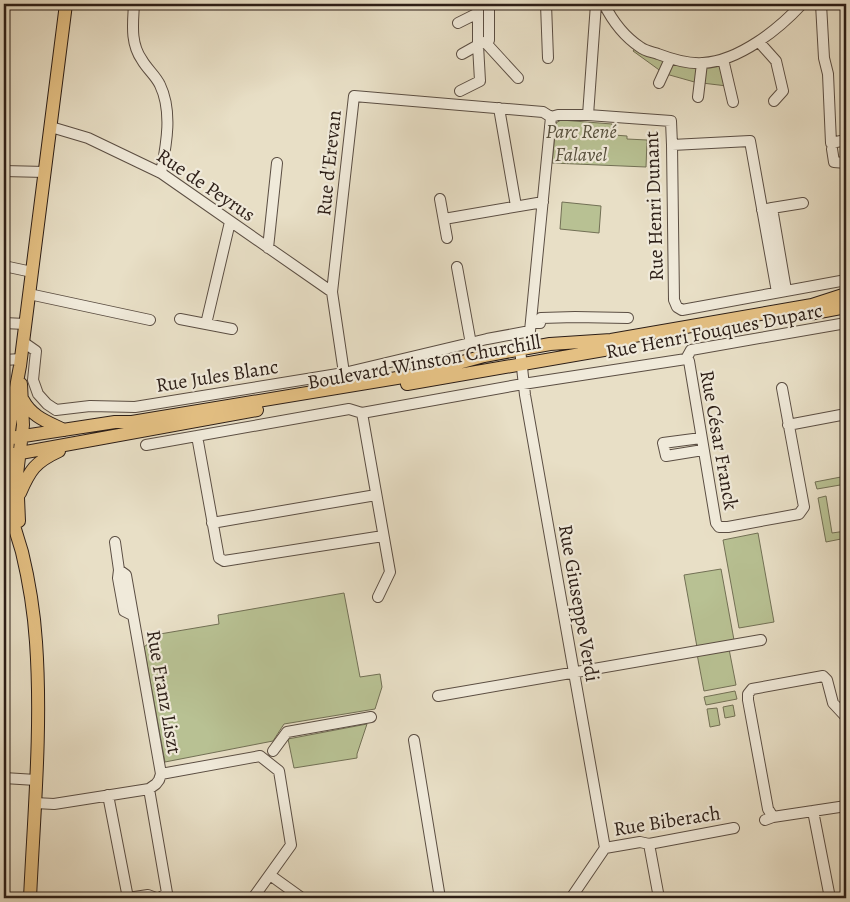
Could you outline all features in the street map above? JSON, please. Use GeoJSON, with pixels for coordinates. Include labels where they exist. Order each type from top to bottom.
{"type":"FeatureCollection","features":[{"type":"Feature","properties":{"kind":"main road"},"geometry":{"type":"LineString","coordinates":[[22,554],[7,508],[6,485],[14,433],[20,363],[66,4]]}},
{"type":"Feature","properties":{"kind":"main road","name":"Boulevard Winston Churchill"},"geometry":{"type":"LineString","coordinates":[[14,433],[64,430],[114,422],[132,422],[415,375],[484,356],[520,349],[550,344],[581,341],[593,342],[620,338],[812,305],[846,294]]}},
{"type":"Feature","properties":{"kind":"main road","name":"Boulevard Winston Churchill"},"geometry":{"type":"LineString","coordinates":[[10,455],[846,307]]}},
{"type":"Feature","properties":{"kind":"main road"},"geometry":{"type":"LineString","coordinates":[[18,399],[36,416],[64,430]]}},
{"type":"Feature","properties":{"kind":"main road"},"geometry":{"type":"LineString","coordinates":[[4,414],[18,399]]}},
{"type":"Feature","properties":{"kind":"main road"},"geometry":{"type":"LineString","coordinates":[[17,500],[34,466],[45,457],[82,443]]}},
{"type":"Feature","properties":{"kind":"main road"},"geometry":{"type":"LineString","coordinates":[[10,455],[17,474],[17,500],[22,554],[34,630],[38,673],[39,708],[30,898]]}},
{"type":"Feature","properties":{"kind":"street"},"geometry":{"type":"LineString","coordinates":[[134,4],[132,39],[140,58],[160,84],[167,105],[167,143],[161,174]]}},
{"type":"Feature","properties":{"kind":"street"},"geometry":{"type":"LineString","coordinates":[[462,54],[489,40],[489,4]]}},
{"type":"Feature","properties":{"kind":"street"},"geometry":{"type":"LineString","coordinates":[[546,4],[548,58]]}},
{"type":"Feature","properties":{"kind":"street"},"geometry":{"type":"LineString","coordinates":[[588,112],[596,4]]}},
{"type":"Feature","properties":{"kind":"street"},"geometry":{"type":"LineString","coordinates":[[604,4],[608,13],[622,31],[641,48],[670,58],[702,63],[724,59],[759,42],[786,22],[802,4]]}},
{"type":"Feature","properties":{"kind":"street"},"geometry":{"type":"LineString","coordinates":[[821,4],[834,162],[846,163]]}},
{"type":"Feature","properties":{"kind":"street"},"geometry":{"type":"LineString","coordinates":[[460,91],[480,82],[481,8]]}},
{"type":"Feature","properties":{"kind":"street"},"geometry":{"type":"LineString","coordinates":[[458,23],[481,8]]}},
{"type":"Feature","properties":{"kind":"street"},"geometry":{"type":"LineString","coordinates":[[759,42],[776,61],[783,91],[774,102]]}},
{"type":"Feature","properties":{"kind":"street"},"geometry":{"type":"LineString","coordinates":[[482,44],[518,78]]}},
{"type":"Feature","properties":{"kind":"street"},"geometry":{"type":"LineString","coordinates":[[659,83],[670,58]]}},
{"type":"Feature","properties":{"kind":"street"},"geometry":{"type":"LineString","coordinates":[[724,59],[733,102]]}},
{"type":"Feature","properties":{"kind":"street"},"geometry":{"type":"LineString","coordinates":[[698,97],[702,63]]}},
{"type":"Feature","properties":{"kind":"street","name":"Rue d'Erevan"},"geometry":{"type":"LineString","coordinates":[[344,373],[332,292],[354,96],[545,112],[551,117]]}},
{"type":"Feature","properties":{"kind":"street"},"geometry":{"type":"LineString","coordinates":[[499,108],[516,206]]}},
{"type":"Feature","properties":{"kind":"street","name":"Rue Henri Dunant"},"geometry":{"type":"LineString","coordinates":[[551,117],[558,114],[588,112],[671,122],[674,300],[677,307],[682,310],[782,291]]}},
{"type":"Feature","properties":{"kind":"street"},"geometry":{"type":"LineString","coordinates":[[551,117],[531,323],[540,323],[541,318],[628,318]]}},
{"type":"Feature","properties":{"kind":"street","name":"Rue de Peyrus"},"geometry":{"type":"LineString","coordinates":[[51,127],[88,138],[161,174],[332,292]]}},
{"type":"Feature","properties":{"kind":"street"},"geometry":{"type":"LineString","coordinates":[[832,146],[846,140]]}},
{"type":"Feature","properties":{"kind":"street"},"geometry":{"type":"LineString","coordinates":[[672,145],[750,141],[767,209],[782,291],[846,280]]}},
{"type":"Feature","properties":{"kind":"street"},"geometry":{"type":"LineString","coordinates":[[268,248],[277,163]]}},
{"type":"Feature","properties":{"kind":"street"},"geometry":{"type":"LineString","coordinates":[[4,171],[45,172]]}},
{"type":"Feature","properties":{"kind":"street"},"geometry":{"type":"LineString","coordinates":[[440,199],[447,238]]}},
{"type":"Feature","properties":{"kind":"street"},"geometry":{"type":"LineString","coordinates":[[444,219],[543,202]]}},
{"type":"Feature","properties":{"kind":"street"},"geometry":{"type":"LineString","coordinates":[[767,209],[803,203]]}},
{"type":"Feature","properties":{"kind":"street"},"geometry":{"type":"LineString","coordinates":[[206,324],[230,222]]}},
{"type":"Feature","properties":{"kind":"street"},"geometry":{"type":"LineString","coordinates":[[4,266],[32,272]]}},
{"type":"Feature","properties":{"kind":"street"},"geometry":{"type":"LineString","coordinates":[[457,267],[471,344]]}},
{"type":"Feature","properties":{"kind":"street"},"geometry":{"type":"LineString","coordinates":[[29,294],[150,320]]}},
{"type":"Feature","properties":{"kind":"street"},"geometry":{"type":"LineString","coordinates":[[180,319],[232,329]]}},
{"type":"Feature","properties":{"kind":"street"},"geometry":{"type":"LineString","coordinates":[[4,323],[25,324]]}},
{"type":"Feature","properties":{"kind":"street","name":"Rue Jules Blanc"},"geometry":{"type":"LineString","coordinates":[[23,342],[36,351],[34,380],[38,394],[56,410],[90,406],[135,407],[344,373],[530,331],[531,323]]}},
{"type":"Feature","properties":{"kind":"street","name":"Rue Henri Fouques Duparc"},"geometry":{"type":"LineString","coordinates":[[146,445],[348,409],[362,413],[523,384],[686,358],[691,350],[846,323]]}},
{"type":"Feature","properties":{"kind":"street","name":"Rue Giuseppe Verdi"},"geometry":{"type":"LineString","coordinates":[[520,349],[523,384],[605,848]]}},
{"type":"Feature","properties":{"kind":"street","name":"Rue César Franck"},"geometry":{"type":"LineString","coordinates":[[686,358],[716,523],[719,527],[799,514],[802,511],[804,507],[788,425]]}},
{"type":"Feature","properties":{"kind":"street"},"geometry":{"type":"LineString","coordinates":[[4,360],[20,363]]}},
{"type":"Feature","properties":{"kind":"street"},"geometry":{"type":"LineString","coordinates":[[782,388],[788,425],[846,414]]}},
{"type":"Feature","properties":{"kind":"street"},"geometry":{"type":"LineString","coordinates":[[362,413],[390,572],[378,597]]}},
{"type":"Feature","properties":{"kind":"street"},"geometry":{"type":"LineString","coordinates":[[197,436],[219,558],[224,561],[383,536]]}},
{"type":"Feature","properties":{"kind":"street"},"geometry":{"type":"LineString","coordinates":[[701,438],[663,443],[666,456],[704,450]]}},
{"type":"Feature","properties":{"kind":"street"},"geometry":{"type":"LineString","coordinates":[[212,523],[376,495]]}},
{"type":"Feature","properties":{"kind":"street","name":"Rue Franz Liszt"},"geometry":{"type":"LineString","coordinates":[[115,542],[119,570],[126,574],[160,774]]}},
{"type":"Feature","properties":{"kind":"street"},"geometry":{"type":"LineString","coordinates":[[438,696],[761,640]]}},
{"type":"Feature","properties":{"kind":"street"},"geometry":{"type":"LineString","coordinates":[[846,717],[833,703],[827,680],[823,676],[752,689],[748,694],[769,818],[846,806]]}},
{"type":"Feature","properties":{"kind":"street"},"geometry":{"type":"LineString","coordinates":[[273,751],[287,732],[371,717]]}},
{"type":"Feature","properties":{"kind":"street"},"geometry":{"type":"LineString","coordinates":[[414,740],[440,898]]}},
{"type":"Feature","properties":{"kind":"street"},"geometry":{"type":"LineString","coordinates":[[35,803],[54,804],[150,788],[159,780],[160,774],[260,756],[279,771],[291,846],[254,898]]}},
{"type":"Feature","properties":{"kind":"street"},"geometry":{"type":"LineString","coordinates":[[4,778],[36,780]]}},
{"type":"Feature","properties":{"kind":"street"},"geometry":{"type":"LineString","coordinates":[[150,788],[167,893],[160,898]]}},
{"type":"Feature","properties":{"kind":"street"},"geometry":{"type":"LineString","coordinates":[[108,795],[128,898],[148,895],[156,898]]}},
{"type":"Feature","properties":{"kind":"street"},"geometry":{"type":"LineString","coordinates":[[813,811],[830,898]]}},
{"type":"Feature","properties":{"kind":"street","name":"Rue Biberach"},"geometry":{"type":"LineString","coordinates":[[605,848],[640,842],[649,844],[734,828]]}},
{"type":"Feature","properties":{"kind":"street"},"geometry":{"type":"LineString","coordinates":[[649,844],[659,898]]}},
{"type":"Feature","properties":{"kind":"street"},"geometry":{"type":"LineString","coordinates":[[571,898],[605,848]]}},
{"type":"Feature","properties":{"kind":"street"},"geometry":{"type":"LineString","coordinates":[[270,875],[302,898]]}},
{"type":"Feature","properties":{"kind":"green space"},"geometry":{"type":"Polygon","coordinates":[[[637,46],[667,61],[662,72],[633,51],[637,46]]]}},
{"type":"Feature","properties":{"kind":"green space"},"geometry":{"type":"Polygon","coordinates":[[[671,63],[696,67],[699,70],[698,83],[666,74],[671,63]]]}},
{"type":"Feature","properties":{"kind":"green space"},"geometry":{"type":"Polygon","coordinates":[[[718,64],[723,67],[727,86],[702,83],[707,66],[718,64]]]}},
{"type":"Feature","properties":{"kind":"green space","name":"Parc René Falavel"},"geometry":{"type":"Polygon","coordinates":[[[561,120],[612,124],[614,135],[627,136],[627,139],[647,140],[646,167],[552,163],[556,123],[561,120]]]}},
{"type":"Feature","properties":{"kind":"green space"},"geometry":{"type":"Polygon","coordinates":[[[562,202],[601,206],[599,233],[560,229],[562,202]]]}},
{"type":"Feature","properties":{"kind":"green space"},"geometry":{"type":"Polygon","coordinates":[[[846,476],[846,484],[817,489],[815,482],[846,476]]]}},
{"type":"Feature","properties":{"kind":"green space"},"geometry":{"type":"Polygon","coordinates":[[[826,496],[832,533],[846,531],[846,538],[826,542],[818,498],[826,496]]]}},
{"type":"Feature","properties":{"kind":"green space"},"geometry":{"type":"Polygon","coordinates":[[[758,533],[774,622],[739,628],[723,540],[758,533]]]}},
{"type":"Feature","properties":{"kind":"green space"},"geometry":{"type":"Polygon","coordinates":[[[721,569],[734,640],[697,647],[684,575],[721,569]]]}},
{"type":"Feature","properties":{"kind":"green space"},"geometry":{"type":"Polygon","coordinates":[[[344,593],[360,677],[380,674],[382,687],[375,709],[284,724],[273,741],[165,762],[144,647],[149,643],[148,636],[219,624],[218,615],[344,593]]]}},
{"type":"Feature","properties":{"kind":"green space"},"geometry":{"type":"Polygon","coordinates":[[[729,649],[736,685],[704,691],[697,654],[729,649]]]}},
{"type":"Feature","properties":{"kind":"green space"},"geometry":{"type":"Polygon","coordinates":[[[735,691],[737,699],[706,705],[704,697],[735,691]]]}},
{"type":"Feature","properties":{"kind":"green space"},"geometry":{"type":"Polygon","coordinates":[[[733,705],[735,716],[725,718],[723,707],[733,705]]]}},
{"type":"Feature","properties":{"kind":"green space"},"geometry":{"type":"Polygon","coordinates":[[[717,708],[720,725],[710,727],[707,709],[717,708]]]}},
{"type":"Feature","properties":{"kind":"green space"},"geometry":{"type":"Polygon","coordinates":[[[367,724],[357,758],[294,768],[288,739],[367,724]]]}}]}
